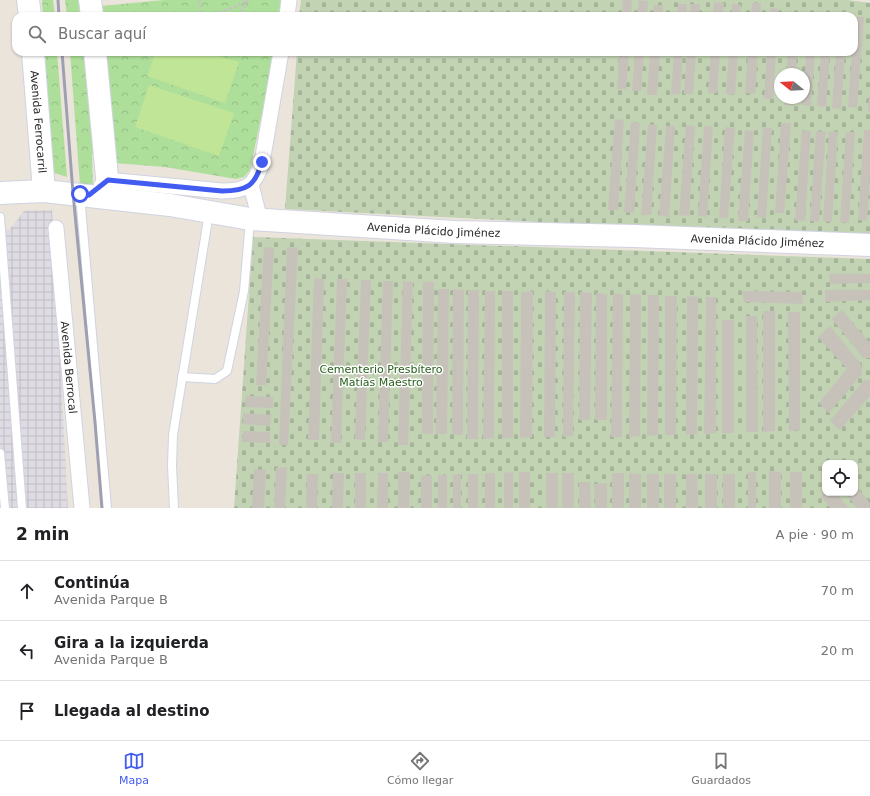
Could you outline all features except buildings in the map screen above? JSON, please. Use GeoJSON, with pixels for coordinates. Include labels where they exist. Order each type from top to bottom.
{"type":"FeatureCollection","features":[{"type":"Feature","properties":{"kind":"main road"},"geometry":{"type":"LineString","coordinates":[[28,0],[30,12]]}},
{"type":"Feature","properties":{"kind":"main road"},"geometry":{"type":"LineString","coordinates":[[90,0],[92,12]]}},
{"type":"Feature","properties":{"kind":"main road","name":"Avenida Ferrocarril"},"geometry":{"type":"LineString","coordinates":[[33,56],[44,191]]}},
{"type":"Feature","properties":{"kind":"main road"},"geometry":{"type":"LineString","coordinates":[[95,56],[97,192]]}},
{"type":"Feature","properties":{"kind":"main road","name":"Avenida Plácido Jiménez"},"geometry":{"type":"LineString","coordinates":[[0,193],[44,191],[97,192],[209,213],[255,219],[455,232],[634,236],[870,245]]}},
{"type":"Feature","properties":{"kind":"street"},"geometry":{"type":"LineString","coordinates":[[288,12],[290,0]]}},
{"type":"Feature","properties":{"kind":"street"},"geometry":{"type":"LineString","coordinates":[[97,192],[235,191],[251,185],[259,173],[262,162],[280,56]]}},
{"type":"Feature","properties":{"kind":"street"},"geometry":{"type":"LineString","coordinates":[[251,185],[255,219]]}},
{"type":"Feature","properties":{"kind":"street","name":"Avenida Berrocal"},"geometry":{"type":"LineString","coordinates":[[56,228],[82,508]]}},
{"type":"Feature","properties":{"kind":"lane"},"geometry":{"type":"LineString","coordinates":[[97,192],[107,508]]}},
{"type":"Feature","properties":{"kind":"lane"},"geometry":{"type":"LineString","coordinates":[[174,508],[172,466],[173,435],[209,213]]}},
{"type":"Feature","properties":{"kind":"lane"},"geometry":{"type":"LineString","coordinates":[[0,217],[22,508]]}},
{"type":"Feature","properties":{"kind":"lane"},"geometry":{"type":"LineString","coordinates":[[182,377],[215,379],[227,371],[244,291],[255,219]]}},
{"type":"Feature","properties":{"kind":"lane"},"geometry":{"type":"LineString","coordinates":[[0,453],[5,508]]}},
{"type":"Feature","properties":{"kind":"path"},"geometry":{"type":"LineString","coordinates":[[199,0],[202,12]]}},
{"type":"Feature","properties":{"kind":"path"},"geometry":{"type":"LineString","coordinates":[[221,12],[233,8],[248,0]]}},
{"type":"Feature","properties":{"kind":"path"},"geometry":{"type":"LineString","coordinates":[[241,12],[248,0]]}},
{"type":"Feature","properties":{"kind":"shaded area"},"geometry":{"type":"Polygon","coordinates":[[[52,210],[68,508],[0,508],[0,231],[10,229],[24,211],[52,210]]]}},
{"type":"Feature","properties":{"kind":"green space"},"geometry":{"type":"Polygon","coordinates":[[[42,0],[53,0],[54,12],[43,12],[42,0]]]}},
{"type":"Feature","properties":{"kind":"green space"},"geometry":{"type":"Polygon","coordinates":[[[65,0],[84,0],[85,12],[66,12],[65,0]]]}},
{"type":"Feature","properties":{"kind":"green space"},"geometry":{"type":"Polygon","coordinates":[[[164,0],[286,0],[283,12],[102,12],[101,6],[164,0]]]}},
{"type":"Feature","properties":{"kind":"green space"},"geometry":{"type":"Polygon","coordinates":[[[301,0],[848,0],[870,3],[870,239],[285,209],[297,56],[858,56],[858,12],[300,12],[301,0]]]}},
{"type":"Feature","properties":{"kind":"green space"},"geometry":{"type":"Polygon","coordinates":[[[45,56],[57,56],[67,177],[51,172],[45,56]]]}},
{"type":"Feature","properties":{"kind":"green space"},"geometry":{"type":"Polygon","coordinates":[[[70,56],[88,56],[97,154],[92,154],[93,187],[80,185],[70,56]]]}},
{"type":"Feature","properties":{"kind":"green space"},"geometry":{"type":"Polygon","coordinates":[[[105,56],[274,56],[250,170],[244,177],[236,179],[165,167],[114,163],[105,56]]]}},
{"type":"Feature","properties":{"kind":"green space"},"geometry":{"type":"Polygon","coordinates":[[[154,56],[220,56],[239,62],[225,103],[147,76],[154,56]]]}},
{"type":"Feature","properties":{"kind":"green space"},"geometry":{"type":"Polygon","coordinates":[[[149,85],[234,113],[219,156],[135,127],[149,85]]]}},
{"type":"Feature","properties":{"kind":"green space","name":"Cementerio Presbítero Matías Maestro"},"geometry":{"type":"Polygon","coordinates":[[[253,237],[870,259],[870,508],[234,508],[253,237]]]}},
{"type":"Feature","properties":{"kind":"railway"},"geometry":{"type":"LineString","coordinates":[[58,0],[59,12]]}},
{"type":"Feature","properties":{"kind":"railway"},"geometry":{"type":"LineString","coordinates":[[62,56],[73,193],[102,508]]}},
{"type":"Feature","properties":{"kind":"route"},"geometry":{"type":"LineString","coordinates":[[80,194],[89,195],[108,180],[235,191],[251,185],[259,173],[262,162]]}}]}
